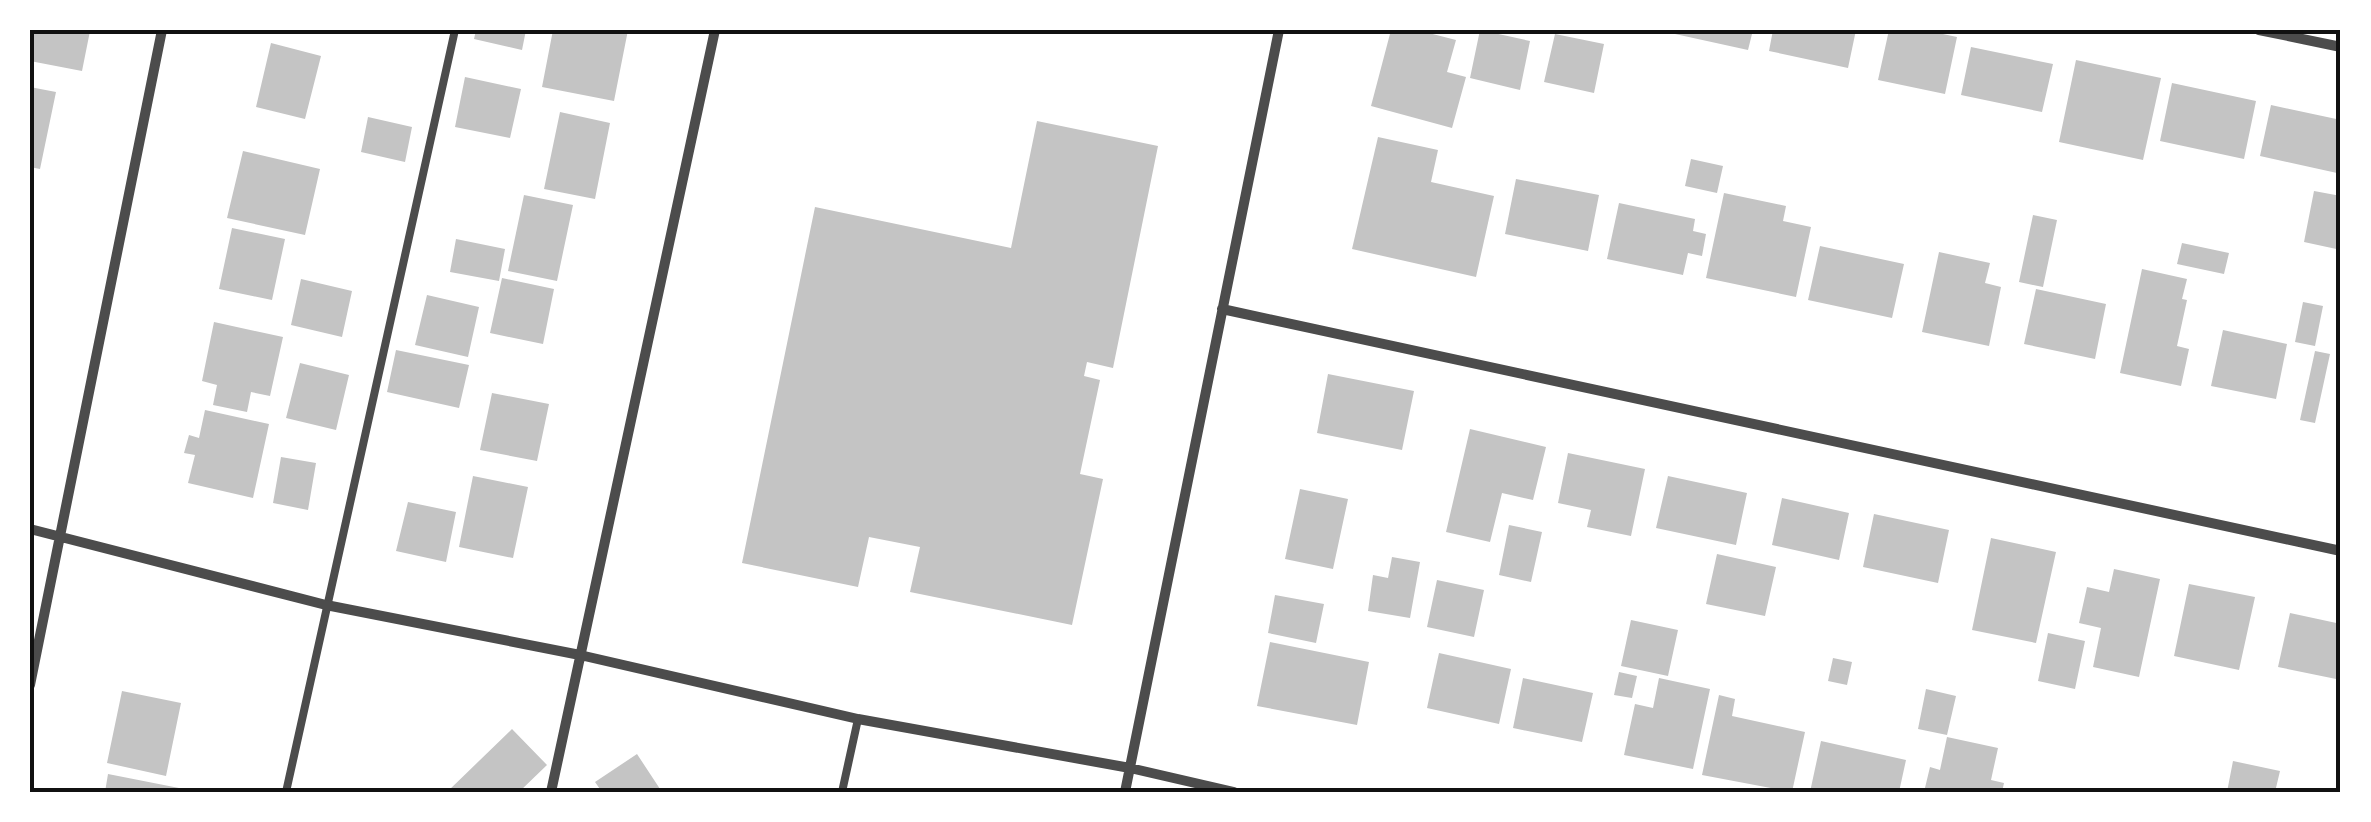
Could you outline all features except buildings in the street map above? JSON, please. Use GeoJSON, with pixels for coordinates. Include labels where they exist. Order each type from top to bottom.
{"type":"FeatureCollection","features":[{"type":"Feature","properties":{"kind":"street"},"geometry":{"type":"LineString","coordinates":[[30,685],[162,30]]}},
{"type":"Feature","properties":{"kind":"street"},"geometry":{"type":"LineString","coordinates":[[551,792],[714,30]]}},
{"type":"Feature","properties":{"kind":"street"},"geometry":{"type":"LineString","coordinates":[[1125,792],[1279,30]]}},
{"type":"Feature","properties":{"kind":"street"},"geometry":{"type":"LineString","coordinates":[[2258,30],[2341,47]]}},
{"type":"Feature","properties":{"kind":"street"},"geometry":{"type":"LineString","coordinates":[[1222,309],[2341,550]]}},
{"type":"Feature","properties":{"kind":"street"},"geometry":{"type":"LineString","coordinates":[[30,529],[326,605],[580,655],[858,719],[1130,768],[1234,792]]}},
{"type":"Feature","properties":{"kind":"lane"},"geometry":{"type":"LineString","coordinates":[[286,792],[455,30]]}},
{"type":"Feature","properties":{"kind":"lane"},"geometry":{"type":"LineString","coordinates":[[842,792],[858,719]]}}]}
